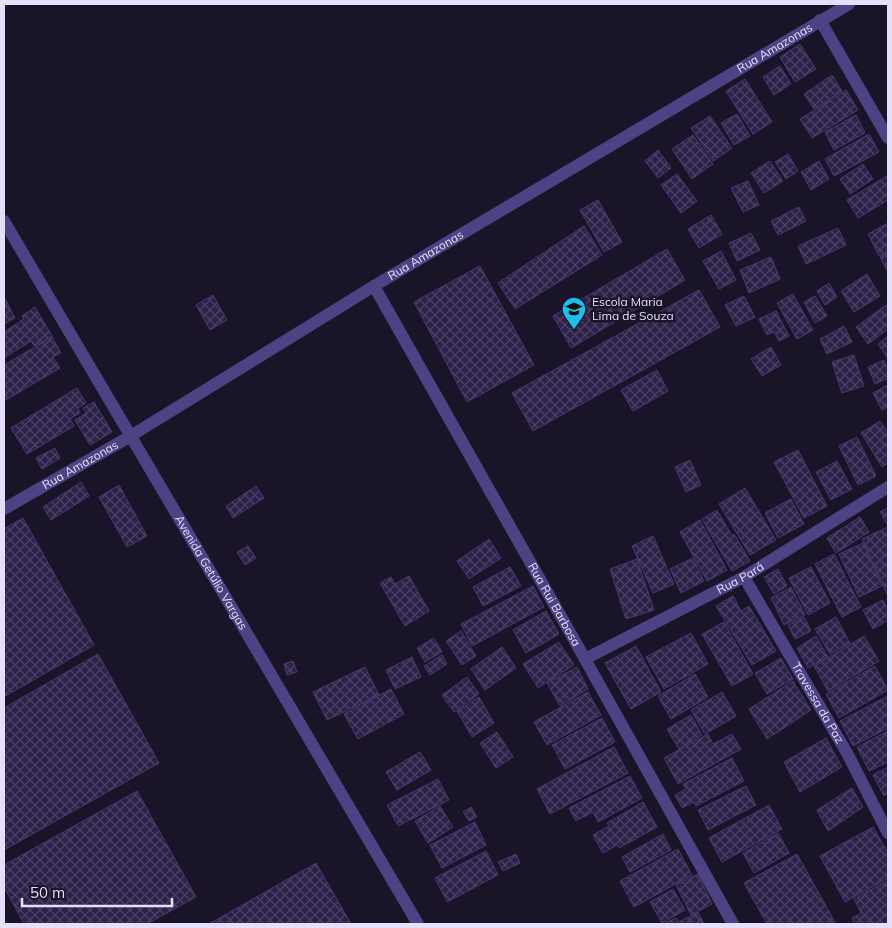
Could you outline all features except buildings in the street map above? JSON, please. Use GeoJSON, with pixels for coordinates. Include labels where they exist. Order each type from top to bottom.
{"type":"FeatureCollection","features":[{"type":"Feature","properties":{"kind":"street","name":"Rua Amazonas"},"geometry":{"type":"LineString","coordinates":[[4,509],[130,437],[374,286],[848,4]]}},
{"type":"Feature","properties":{"kind":"street"},"geometry":{"type":"LineString","coordinates":[[820,20],[888,138]]}},
{"type":"Feature","properties":{"kind":"street","name":"Avenida Getúlio Vargas"},"geometry":{"type":"LineString","coordinates":[[4,221],[418,924]]}},
{"type":"Feature","properties":{"kind":"street","name":"Rua Rui Barbosa"},"geometry":{"type":"LineString","coordinates":[[374,286],[733,924]]}},
{"type":"Feature","properties":{"kind":"street","name":"Rua Pará"},"geometry":{"type":"LineString","coordinates":[[585,659],[744,577],[888,487]]}},
{"type":"Feature","properties":{"kind":"street","name":"Travessa da Paz"},"geometry":{"type":"LineString","coordinates":[[744,577],[847,753],[888,833]]}},
{"type":"Feature","properties":{"kind":"place","name":"Escola Maria Lima de Souza"},"geometry":{"type":"Point","coordinates":[574,330]}}]}
